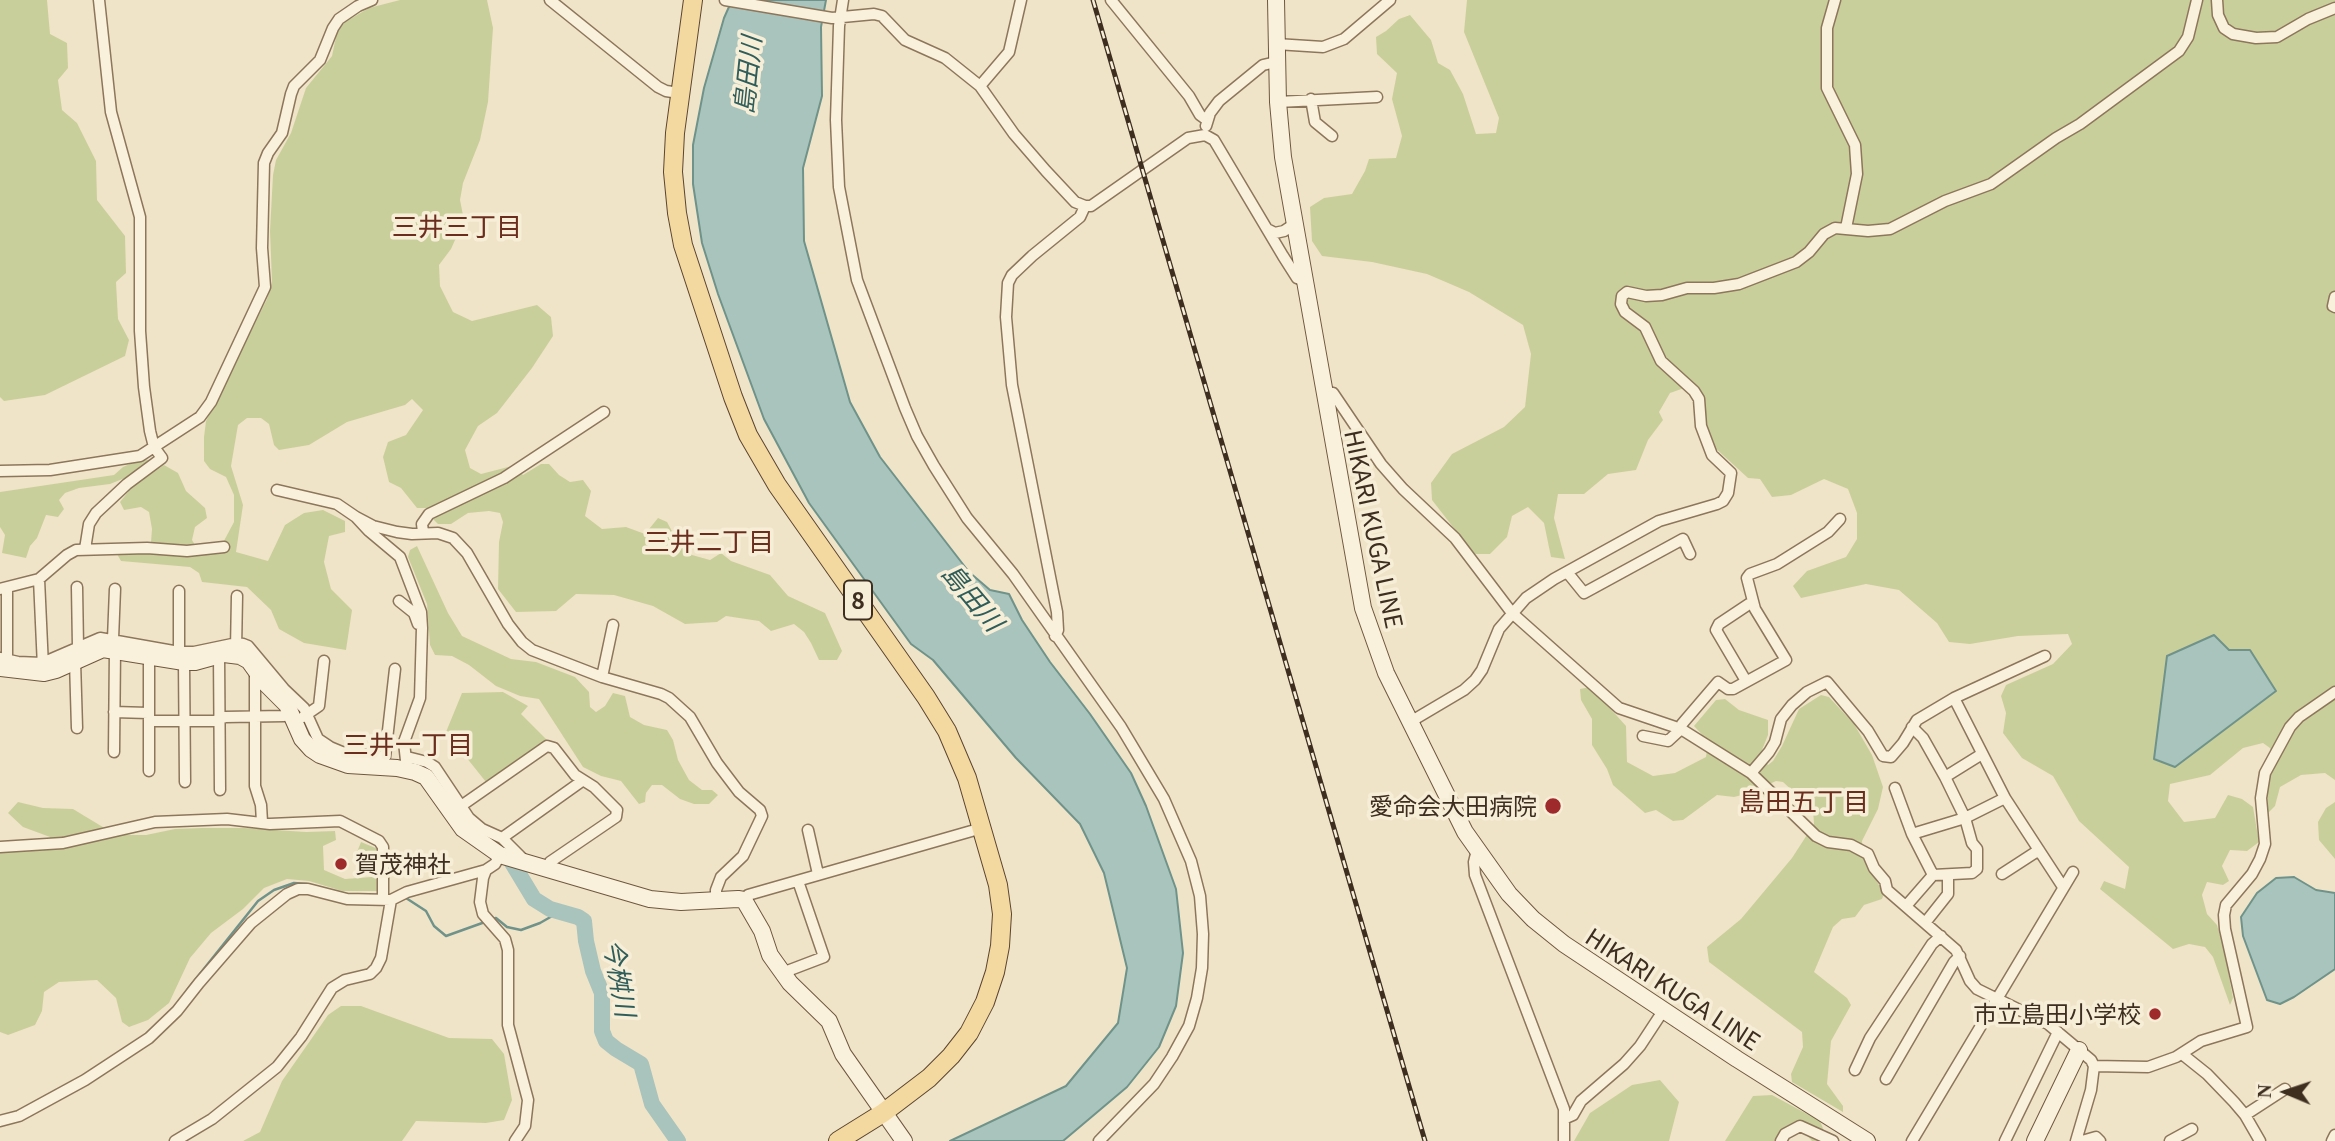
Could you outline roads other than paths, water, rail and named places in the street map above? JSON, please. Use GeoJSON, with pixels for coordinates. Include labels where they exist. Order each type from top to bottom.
{"type":"FeatureCollection","features":[{"type":"Feature","properties":{"kind":"main road","name":"8"},"geometry":{"type":"LineString","coordinates":[[693,0],[680,93],[673,172],[677,213],[683,245],[733,397],[748,435],[777,485],[947,731],[967,778],[998,885],[1002,914],[995,972],[985,1002],[969,1033],[951,1056],[886,1116],[838,1141]]}},
{"type":"Feature","properties":{"kind":"main road","name":"HIKARI KUGA LINE"},"geometry":{"type":"LineString","coordinates":[[1276,0],[1276,62],[1283,157],[1363,608],[1376,649],[1465,832],[1503,887],[1533,919],[1564,944],[1663,1011],[1867,1141]]}},
{"type":"Feature","properties":{"kind":"main road"},"geometry":{"type":"LineString","coordinates":[[2,662],[43,668],[77,654],[114,644],[149,656],[182,657],[195,662],[236,649],[298,715],[302,739],[320,755],[348,765],[407,763],[426,778],[463,830],[501,847],[521,861],[650,899],[681,902],[744,900],[782,974],[829,1021],[843,1055],[904,1141]]}},
{"type":"Feature","properties":{"kind":"main road"},"geometry":{"type":"LineString","coordinates":[[2035,1141],[2079,1050]]}},
{"type":"Feature","properties":{"kind":"street"},"geometry":{"type":"LineString","coordinates":[[85,549],[89,524],[96,513],[127,484],[162,458],[154,447],[150,431],[142,356],[140,217],[111,112],[99,0]]}},
{"type":"Feature","properties":{"kind":"street"},"geometry":{"type":"LineString","coordinates":[[0,471],[41,471],[140,456],[200,417],[211,402],[265,288],[262,248],[264,163],[282,133],[294,86],[320,60],[339,19],[372,0]]}},
{"type":"Feature","properties":{"kind":"street"},"geometry":{"type":"LineString","coordinates":[[550,0],[658,87],[680,93]]}},
{"type":"Feature","properties":{"kind":"street"},"geometry":{"type":"LineString","coordinates":[[724,0],[836,18],[874,14],[882,16],[911,44],[945,58],[980,86],[1038,162],[1075,202],[1085,206],[1091,206],[1188,138],[1205,135],[1214,140],[1297,278],[1303,280]]}},
{"type":"Feature","properties":{"kind":"street"},"geometry":{"type":"LineString","coordinates":[[843,0],[836,18],[836,154],[839,187],[850,251],[861,292],[905,408],[928,456],[967,518],[1013,574],[1121,727],[1164,799],[1191,861],[1199,896],[1203,934],[1202,968],[1189,1026],[1154,1084],[1099,1141]]}},
{"type":"Feature","properties":{"kind":"street"},"geometry":{"type":"LineString","coordinates":[[980,86],[1009,52],[1021,0]]}},
{"type":"Feature","properties":{"kind":"street"},"geometry":{"type":"LineString","coordinates":[[1111,0],[1189,96],[1200,115],[1207,120]]}},
{"type":"Feature","properties":{"kind":"street"},"geometry":{"type":"LineString","coordinates":[[1276,44],[1311,48],[1334,43],[1356,31],[1390,0]]}},
{"type":"Feature","properties":{"kind":"street"},"geometry":{"type":"LineString","coordinates":[[1835,0],[1827,28],[1827,88],[1855,145],[1857,174],[1846,228]]}},
{"type":"Feature","properties":{"kind":"street"},"geometry":{"type":"LineString","coordinates":[[1410,722],[1464,690],[1475,680],[1499,629],[1526,598],[1659,521],[1723,501],[1728,494],[1731,473],[1712,455],[1701,426],[1699,399],[1695,391],[1661,361],[1644,327],[1625,312],[1621,304],[1622,296],[1627,292],[1654,296],[1687,288],[1739,284],[1796,262],[1809,252],[1824,234],[1835,228],[1890,229],[1945,201],[1991,184],[2080,124],[2179,51],[2188,37],[2197,0]]}},
{"type":"Feature","properties":{"kind":"street"},"geometry":{"type":"LineString","coordinates":[[2217,0],[2218,15],[2224,28],[2233,34],[2256,38],[2277,37],[2308,19],[2335,8]]}},
{"type":"Feature","properties":{"kind":"street"},"geometry":{"type":"LineString","coordinates":[[1205,135],[1207,120],[1219,101],[1262,65],[1276,62]]}},
{"type":"Feature","properties":{"kind":"street"},"geometry":{"type":"LineString","coordinates":[[1278,102],[1377,97]]}},
{"type":"Feature","properties":{"kind":"street"},"geometry":{"type":"LineString","coordinates":[[1311,99],[1315,122],[1332,135]]}},
{"type":"Feature","properties":{"kind":"street"},"geometry":{"type":"LineString","coordinates":[[1055,636],[1058,630],[1057,612],[1012,385],[1006,317],[1008,283],[1012,275],[1032,256],[1080,217],[1085,206]]}},
{"type":"Feature","properties":{"kind":"street"},"geometry":{"type":"LineString","coordinates":[[1266,229],[1275,233],[1293,225]]}},
{"type":"Feature","properties":{"kind":"street"},"geometry":{"type":"LineString","coordinates":[[2335,297],[2335,307]]}},
{"type":"Feature","properties":{"kind":"street"},"geometry":{"type":"LineString","coordinates":[[1323,391],[1333,393],[1381,464],[1403,489],[1455,538],[1512,613],[1619,708],[1681,729],[1751,773],[1816,836],[1828,842],[1851,845],[1868,855],[1885,881],[1887,890],[1960,956],[1970,981],[1977,989],[2048,1024],[2094,1066],[2148,1067],[2182,1054],[2201,1041],[2247,1027],[2225,929],[2226,905],[2252,874],[2260,859],[2264,844],[2261,798],[2265,773],[2290,727],[2299,717],[2335,692]]}},
{"type":"Feature","properties":{"kind":"street"},"geometry":{"type":"LineString","coordinates":[[400,557],[404,539],[418,533],[429,514],[513,473],[604,412]]}},
{"type":"Feature","properties":{"kind":"street"},"geometry":{"type":"LineString","coordinates":[[277,490],[337,504],[373,526],[418,533],[438,533],[453,538],[467,553],[508,624],[532,650],[602,677],[661,694],[679,705],[717,763],[739,792],[760,810],[762,816],[743,856],[721,877],[716,890],[716,901]]}},
{"type":"Feature","properties":{"kind":"street"},"geometry":{"type":"LineString","coordinates":[[356,517],[400,557],[421,612],[419,698],[404,742],[407,763],[427,762],[435,767],[469,818],[501,847]]}},
{"type":"Feature","properties":{"kind":"street"},"geometry":{"type":"LineString","coordinates":[[1643,736],[1668,741],[1681,729],[1682,724],[1718,682],[1728,689],[1733,689],[1786,660],[1753,603],[1747,578],[1750,574],[1777,564],[1828,532],[1840,519]]}},
{"type":"Feature","properties":{"kind":"street"},"geometry":{"type":"LineString","coordinates":[[1567,572],[1584,593],[1683,540],[1690,554]]}},
{"type":"Feature","properties":{"kind":"street"},"geometry":{"type":"LineString","coordinates":[[2,662],[3,588],[39,579],[76,550],[147,548],[187,551],[224,547]]}},
{"type":"Feature","properties":{"kind":"street"},"geometry":{"type":"LineString","coordinates":[[39,579],[43,668]]}},
{"type":"Feature","properties":{"kind":"street"},"geometry":{"type":"LineString","coordinates":[[77,587],[77,728]]}},
{"type":"Feature","properties":{"kind":"street"},"geometry":{"type":"LineString","coordinates":[[114,752],[115,589]]}},
{"type":"Feature","properties":{"kind":"street"},"geometry":{"type":"LineString","coordinates":[[179,591],[185,782]]}},
{"type":"Feature","properties":{"kind":"street"},"geometry":{"type":"LineString","coordinates":[[236,649],[237,596]]}},
{"type":"Feature","properties":{"kind":"street"},"geometry":{"type":"LineString","coordinates":[[399,601],[414,613],[422,628]]}},
{"type":"Feature","properties":{"kind":"street"},"geometry":{"type":"LineString","coordinates":[[1746,681],[1716,630],[1719,624],[1753,603]]}},
{"type":"Feature","properties":{"kind":"street"},"geometry":{"type":"LineString","coordinates":[[602,677],[613,625]]}},
{"type":"Feature","properties":{"kind":"street"},"geometry":{"type":"LineString","coordinates":[[114,644],[182,657],[194,652],[248,646],[284,689],[304,708],[298,715]]}},
{"type":"Feature","properties":{"kind":"street"},"geometry":{"type":"LineString","coordinates":[[219,655],[220,790]]}},
{"type":"Feature","properties":{"kind":"street"},"geometry":{"type":"LineString","coordinates":[[149,656],[149,771]]}},
{"type":"Feature","properties":{"kind":"street"},"geometry":{"type":"LineString","coordinates":[[1751,773],[1769,752],[1782,719],[1792,705],[1807,692],[1827,682],[1868,731],[1883,756],[1891,757],[1917,720],[1954,698],[2045,656]]}},
{"type":"Feature","properties":{"kind":"street"},"geometry":{"type":"LineString","coordinates":[[114,712],[184,721],[298,715],[319,705],[324,661]]}},
{"type":"Feature","properties":{"kind":"street"},"geometry":{"type":"LineString","coordinates":[[298,715],[318,738],[330,747],[342,752],[385,757],[395,669]]}},
{"type":"Feature","properties":{"kind":"street"},"geometry":{"type":"LineString","coordinates":[[257,672],[254,717],[255,786],[261,805],[262,822]]}},
{"type":"Feature","properties":{"kind":"street"},"geometry":{"type":"LineString","coordinates":[[1954,698],[2005,798],[2063,887]]}},
{"type":"Feature","properties":{"kind":"street"},"geometry":{"type":"LineString","coordinates":[[1906,906],[1933,875],[1972,873],[1977,869],[1977,849],[1972,843],[1965,818],[1923,738],[1912,727]]}},
{"type":"Feature","properties":{"kind":"street"},"geometry":{"type":"LineString","coordinates":[[387,740],[404,742]]}},
{"type":"Feature","properties":{"kind":"street"},"geometry":{"type":"LineString","coordinates":[[461,806],[547,746],[554,748],[582,781],[594,787],[617,810],[616,817],[550,862],[548,869]]}},
{"type":"Feature","properties":{"kind":"street"},"geometry":{"type":"LineString","coordinates":[[1945,777],[1982,754]]}},
{"type":"Feature","properties":{"kind":"street"},"geometry":{"type":"LineString","coordinates":[[0,1121],[19,1116],[85,1080],[149,1038],[177,1011],[251,923],[287,894],[298,889],[308,889],[347,899],[387,900],[486,870],[495,864],[501,847],[582,781]]}},
{"type":"Feature","properties":{"kind":"street"},"geometry":{"type":"LineString","coordinates":[[1895,788],[1912,834],[1933,875]]}},
{"type":"Feature","properties":{"kind":"street"},"geometry":{"type":"LineString","coordinates":[[1912,834],[1965,818],[2005,798]]}},
{"type":"Feature","properties":{"kind":"street"},"geometry":{"type":"LineString","coordinates":[[0,847],[63,843],[155,822],[227,819],[290,824],[340,821],[379,841],[383,848],[387,900],[382,958],[376,968],[370,974],[332,988],[296,1045],[277,1067],[212,1119],[176,1141]]}},
{"type":"Feature","properties":{"kind":"street"},"geometry":{"type":"LineString","coordinates":[[744,900],[748,895],[982,828]]}},
{"type":"Feature","properties":{"kind":"street"},"geometry":{"type":"LineString","coordinates":[[808,830],[818,874]]}},
{"type":"Feature","properties":{"kind":"street"},"geometry":{"type":"LineString","coordinates":[[1477,850],[1475,875],[1566,1118],[1564,1141]]}},
{"type":"Feature","properties":{"kind":"street"},"geometry":{"type":"LineString","coordinates":[[2002,874],[2039,850]]}},
{"type":"Feature","properties":{"kind":"street"},"geometry":{"type":"LineString","coordinates":[[486,870],[480,902],[483,914],[505,939],[508,950],[508,1024],[528,1100],[525,1126],[515,1141]]}},
{"type":"Feature","properties":{"kind":"street"},"geometry":{"type":"LineString","coordinates":[[1912,1141],[2073,872]]}},
{"type":"Feature","properties":{"kind":"street"},"geometry":{"type":"LineString","coordinates":[[1925,923],[1948,894],[1948,875]]}},
{"type":"Feature","properties":{"kind":"street"},"geometry":{"type":"LineString","coordinates":[[782,974],[824,957],[798,881]]}},
{"type":"Feature","properties":{"kind":"street"},"geometry":{"type":"LineString","coordinates":[[1856,1070],[1870,1038],[1932,944],[1941,936]]}},
{"type":"Feature","properties":{"kind":"street"},"geometry":{"type":"LineString","coordinates":[[1886,1079],[1960,956]]}},
{"type":"Feature","properties":{"kind":"street"},"geometry":{"type":"LineString","coordinates":[[1566,1118],[1573,1115],[1581,1101],[1624,1065],[1663,1011]]}},
{"type":"Feature","properties":{"kind":"street"},"geometry":{"type":"LineString","coordinates":[[2006,1141],[2058,1032]]}},
{"type":"Feature","properties":{"kind":"street"},"geometry":{"type":"LineString","coordinates":[[2182,1054],[2207,1074],[2245,1115],[2260,1141]]}},
{"type":"Feature","properties":{"kind":"street"},"geometry":{"type":"LineString","coordinates":[[2094,1066],[2078,1141],[2093,1137],[2100,1141]]}},
{"type":"Feature","properties":{"kind":"street"},"geometry":{"type":"LineString","coordinates":[[2245,1115],[2285,1089]]}},
{"type":"Feature","properties":{"kind":"street"},"geometry":{"type":"LineString","coordinates":[[1781,1141],[1785,1134],[1800,1126],[1833,1141]]}},
{"type":"Feature","properties":{"kind":"street"},"geometry":{"type":"LineString","coordinates":[[2170,1141],[2192,1129]]}},
{"type":"Feature","properties":{"kind":"street"},"geometry":{"type":"LineString","coordinates":[[2332,1141],[2335,1135]]}},
{"type":"Feature","properties":{"kind":"water","name":"島田川"},"geometry":{"type":"Polygon","coordinates":[[[732,0],[826,0],[821,27],[822,96],[803,168],[804,241],[850,402],[880,457],[969,572],[990,590],[1009,594],[1022,620],[1050,662],[1131,773],[1176,889],[1183,953],[1176,1006],[1159,1047],[1127,1087],[1063,1141],[950,1141],[1066,1086],[1118,1023],[1127,968],[1104,873],[1080,824],[1016,758],[933,660],[911,644],[809,503],[764,419],[702,243],[693,184],[693,145],[704,88],[724,18],[732,0]]]}},
{"type":"Feature","properties":{"kind":"water"},"geometry":{"type":"Polygon","coordinates":[[[2214,635],[2229,650],[2250,650],[2276,691],[2175,767],[2154,759],[2167,656],[2214,635]]]}},
{"type":"Feature","properties":{"kind":"water"},"geometry":{"type":"Polygon","coordinates":[[[2294,877],[2316,890],[2335,893],[2335,969],[2280,1004],[2267,1000],[2243,936],[2241,917],[2257,893],[2276,878],[2294,877]]]}},
{"type":"Feature","properties":{"kind":"waterway","name":"今桝川"},"geometry":{"type":"LineString","coordinates":[[505,851],[534,899],[550,909],[584,921],[593,971],[602,993],[602,1031],[606,1041],[641,1064],[652,1104],[678,1141]]}},
{"type":"Feature","properties":{"kind":"waterway"},"geometry":{"type":"LineString","coordinates":[[187,990],[258,901],[274,890],[294,883],[307,884]]}},
{"type":"Feature","properties":{"kind":"waterway"},"geometry":{"type":"LineString","coordinates":[[406,898],[426,911],[434,926],[446,936],[485,922]]}},
{"type":"Feature","properties":{"kind":"waterway"},"geometry":{"type":"LineString","coordinates":[[491,920],[496,918],[507,927],[521,930],[561,911]]}},
{"type":"Feature","properties":{"kind":"railway"},"geometry":{"type":"LineString","coordinates":[[1093,0],[1425,1141]]}},
{"type":"Feature","properties":{"kind":"place","name":"愛命会大田病院"},"geometry":{"type":"Point","coordinates":[1553,806]}},
{"type":"Feature","properties":{"kind":"place","name":"賀茂神社"},"geometry":{"type":"Point","coordinates":[341,864]}},
{"type":"Feature","properties":{"kind":"place","name":"市立島田小学校"},"geometry":{"type":"Point","coordinates":[2155,1014]}},
{"type":"Feature","properties":{"kind":"district","name":"三井三丁目"},"geometry":{"type":"Point","coordinates":[457,226]}},
{"type":"Feature","properties":{"kind":"district","name":"三井二丁目"},"geometry":{"type":"Point","coordinates":[709,541]}},
{"type":"Feature","properties":{"kind":"district","name":"三井一丁目"},"geometry":{"type":"Point","coordinates":[408,744]}},
{"type":"Feature","properties":{"kind":"district","name":"島田五丁目"},"geometry":{"type":"Point","coordinates":[1804,801]}}]}
